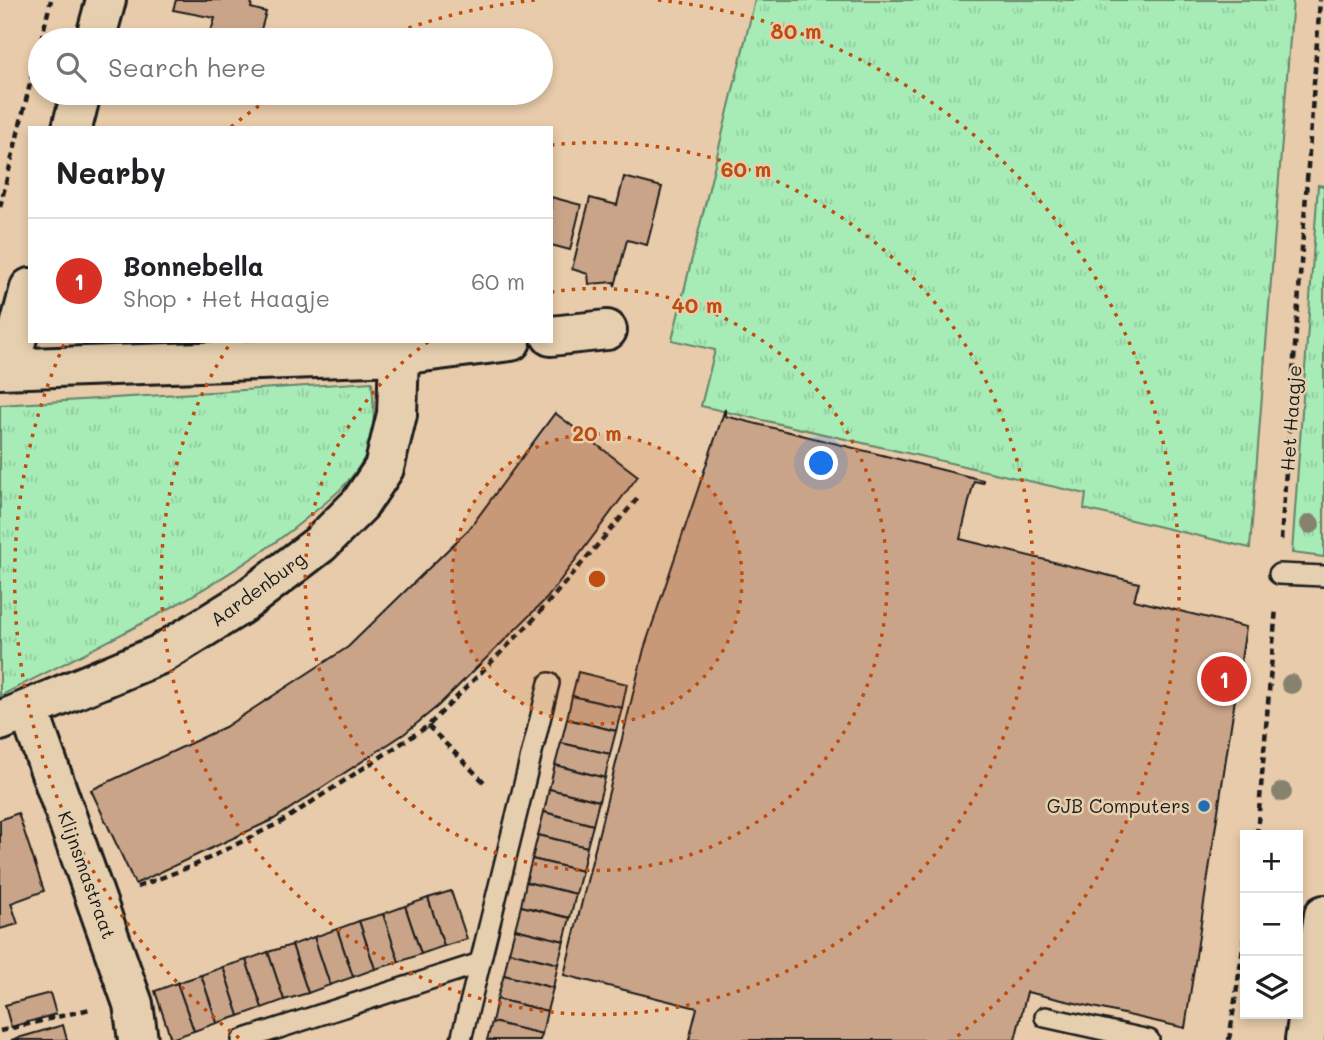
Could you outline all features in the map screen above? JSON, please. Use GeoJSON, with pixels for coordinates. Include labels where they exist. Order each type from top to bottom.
{"type":"FeatureCollection","features":[{"type":"Feature","properties":{"kind":"street"},"geometry":{"type":"LineString","coordinates":[[98,28],[106,0]]}},
{"type":"Feature","properties":{"kind":"street"},"geometry":{"type":"LineString","coordinates":[[73,126],[78,105]]}},
{"type":"Feature","properties":{"kind":"street"},"geometry":{"type":"LineString","coordinates":[[28,294],[4,368],[399,355],[495,343]]}},
{"type":"Feature","properties":{"kind":"street"},"geometry":{"type":"LineString","coordinates":[[553,337],[607,330]]}},
{"type":"Feature","properties":{"kind":"street","name":"Aardenburg"},"geometry":{"type":"LineString","coordinates":[[15,716],[161,654],[240,605],[320,544],[360,504],[384,468],[397,414],[399,355]]}},
{"type":"Feature","properties":{"kind":"street","name":"Klijnsmastraat"},"geometry":{"type":"LineString","coordinates":[[15,716],[97,903],[131,999],[138,1024],[138,1040]]}},
{"type":"Feature","properties":{"kind":"street"},"geometry":{"type":"LineString","coordinates":[[1305,1040],[1321,964],[1324,915]]}},
{"type":"Feature","properties":{"kind":"lane"},"geometry":{"type":"LineString","coordinates":[[1279,574],[1324,576]]}},
{"type":"Feature","properties":{"kind":"lane"},"geometry":{"type":"LineString","coordinates":[[461,1040],[549,683]]}},
{"type":"Feature","properties":{"kind":"lane"},"geometry":{"type":"LineString","coordinates":[[242,1040],[480,963]]}},
{"type":"Feature","properties":{"kind":"lane"},"geometry":{"type":"LineString","coordinates":[[1045,1017],[1149,1040]]}},
{"type":"Feature","properties":{"kind":"path"},"geometry":{"type":"LineString","coordinates":[[44,28],[51,0]]}},
{"type":"Feature","properties":{"kind":"path","name":"Het Haagje"},"geometry":{"type":"LineString","coordinates":[[1257,830],[1279,574],[1320,0]]}},
{"type":"Feature","properties":{"kind":"path"},"geometry":{"type":"LineString","coordinates":[[0,208],[28,95]]}},
{"type":"Feature","properties":{"kind":"path"},"geometry":{"type":"LineString","coordinates":[[97,903],[195,865],[281,822],[428,726],[533,620],[638,498]]}},
{"type":"Feature","properties":{"kind":"path"},"geometry":{"type":"LineString","coordinates":[[428,726],[517,814]]}},
{"type":"Feature","properties":{"kind":"path"},"geometry":{"type":"LineString","coordinates":[[1229,1040],[1242,956]]}},
{"type":"Feature","properties":{"kind":"path"},"geometry":{"type":"LineString","coordinates":[[0,1031],[131,999]]}},
{"type":"Feature","properties":{"kind":"green space"},"geometry":{"type":"Polygon","coordinates":[[[755,0],[1293,0],[1250,548],[1084,509],[1086,494],[701,406],[715,350],[672,340],[755,0]]]}},
{"type":"Feature","properties":{"kind":"green space"},"geometry":{"type":"Polygon","coordinates":[[[1318,185],[1324,186],[1324,557],[1292,553],[1318,185]]]}},
{"type":"Feature","properties":{"kind":"green space"},"geometry":{"type":"Polygon","coordinates":[[[372,382],[374,422],[371,442],[352,477],[324,504],[273,544],[198,592],[0,696],[0,405],[372,382]]]}},
{"type":"Feature","properties":{"kind":"building"},"geometry":{"type":"Polygon","coordinates":[[[176,0],[252,0],[251,8],[266,12],[261,28],[212,28],[215,18],[173,10],[176,0]]]}},
{"type":"Feature","properties":{"kind":"building"},"geometry":{"type":"Polygon","coordinates":[[[624,177],[662,187],[647,245],[627,240],[615,286],[614,282],[589,284],[588,274],[572,269],[590,198],[617,205],[624,177]]]}},
{"type":"Feature","properties":{"kind":"building"},"geometry":{"type":"Polygon","coordinates":[[[553,198],[581,205],[570,250],[553,246],[553,198]]]}},
{"type":"Feature","properties":{"kind":"building"},"geometry":{"type":"Polygon","coordinates":[[[725,409],[725,416],[983,480],[983,483],[974,481],[960,539],[1139,583],[1134,600],[1246,627],[1185,1028],[1027,992],[1015,1040],[689,1040],[697,1008],[564,975],[644,649],[725,409]]]}},
{"type":"Feature","properties":{"kind":"building"},"geometry":{"type":"Polygon","coordinates":[[[555,413],[638,476],[547,598],[438,706],[404,734],[274,819],[135,884],[91,790],[225,727],[348,647],[469,529],[555,413]]]}},
{"type":"Feature","properties":{"kind":"building"},"geometry":{"type":"Polygon","coordinates":[[[578,672],[627,684],[622,708],[572,696],[578,672]]]}},
{"type":"Feature","properties":{"kind":"building"},"geometry":{"type":"Polygon","coordinates":[[[572,696],[622,708],[616,731],[567,719],[572,696]]]}},
{"type":"Feature","properties":{"kind":"building"},"geometry":{"type":"Polygon","coordinates":[[[567,719],[616,731],[610,754],[561,743],[567,719]]]}},
{"type":"Feature","properties":{"kind":"building"},"geometry":{"type":"Polygon","coordinates":[[[561,743],[610,754],[605,778],[555,765],[561,743]]]}},
{"type":"Feature","properties":{"kind":"building"},"geometry":{"type":"Polygon","coordinates":[[[555,765],[605,778],[599,801],[549,789],[555,765]]]}},
{"type":"Feature","properties":{"kind":"building"},"geometry":{"type":"Polygon","coordinates":[[[549,789],[599,801],[593,825],[544,812],[549,789]]]}},
{"type":"Feature","properties":{"kind":"building"},"geometry":{"type":"Polygon","coordinates":[[[544,812],[593,825],[587,847],[538,835],[544,812]]]}},
{"type":"Feature","properties":{"kind":"building"},"geometry":{"type":"Polygon","coordinates":[[[18,813],[44,891],[11,903],[18,924],[0,929],[0,820],[18,813]]]}},
{"type":"Feature","properties":{"kind":"building"},"geometry":{"type":"Polygon","coordinates":[[[538,835],[587,847],[582,871],[532,859],[538,835]]]}},
{"type":"Feature","properties":{"kind":"building"},"geometry":{"type":"Polygon","coordinates":[[[532,859],[582,871],[576,894],[526,882],[532,859]]]}},
{"type":"Feature","properties":{"kind":"building"},"geometry":{"type":"Polygon","coordinates":[[[526,882],[576,894],[570,918],[521,906],[526,882]]]}},
{"type":"Feature","properties":{"kind":"building"},"geometry":{"type":"Polygon","coordinates":[[[451,891],[467,939],[444,946],[428,898],[451,891]]]}},
{"type":"Feature","properties":{"kind":"building"},"geometry":{"type":"Polygon","coordinates":[[[428,898],[444,946],[421,954],[405,906],[428,898]]]}},
{"type":"Feature","properties":{"kind":"building"},"geometry":{"type":"Polygon","coordinates":[[[405,906],[421,954],[399,962],[383,914],[405,906]]]}},
{"type":"Feature","properties":{"kind":"building"},"geometry":{"type":"Polygon","coordinates":[[[521,906],[570,918],[564,941],[515,929],[521,906]]]}},
{"type":"Feature","properties":{"kind":"building"},"geometry":{"type":"Polygon","coordinates":[[[383,914],[399,962],[375,969],[359,921],[383,914]]]}},
{"type":"Feature","properties":{"kind":"building"},"geometry":{"type":"Polygon","coordinates":[[[359,921],[375,969],[353,977],[337,929],[359,921]]]}},
{"type":"Feature","properties":{"kind":"building"},"geometry":{"type":"Polygon","coordinates":[[[337,929],[353,977],[330,985],[314,937],[337,929]]]}},
{"type":"Feature","properties":{"kind":"building"},"geometry":{"type":"Polygon","coordinates":[[[515,929],[564,941],[558,964],[509,952],[515,929]]]}},
{"type":"Feature","properties":{"kind":"building"},"geometry":{"type":"Polygon","coordinates":[[[314,937],[330,985],[308,993],[292,945],[314,937]]]}},
{"type":"Feature","properties":{"kind":"building"},"geometry":{"type":"Polygon","coordinates":[[[292,945],[308,993],[284,1000],[268,952],[292,945]]]}},
{"type":"Feature","properties":{"kind":"building"},"geometry":{"type":"Polygon","coordinates":[[[268,952],[284,1000],[262,1008],[246,960],[268,952]]]}},
{"type":"Feature","properties":{"kind":"building"},"geometry":{"type":"Polygon","coordinates":[[[509,952],[558,964],[553,988],[504,975],[509,952]]]}},
{"type":"Feature","properties":{"kind":"building"},"geometry":{"type":"Polygon","coordinates":[[[246,960],[262,1008],[239,1016],[223,967],[246,960]]]}},
{"type":"Feature","properties":{"kind":"building"},"geometry":{"type":"Polygon","coordinates":[[[223,967],[239,1016],[217,1023],[201,975],[223,967]]]}},
{"type":"Feature","properties":{"kind":"building"},"geometry":{"type":"Polygon","coordinates":[[[201,975],[217,1023],[194,1031],[177,983],[201,975]]]}},
{"type":"Feature","properties":{"kind":"building"},"geometry":{"type":"Polygon","coordinates":[[[504,975],[553,988],[547,1011],[497,999],[504,975]]]}},
{"type":"Feature","properties":{"kind":"building"},"geometry":{"type":"Polygon","coordinates":[[[177,983],[194,1031],[171,1039],[155,991],[177,983]]]}},
{"type":"Feature","properties":{"kind":"building"},"geometry":{"type":"Polygon","coordinates":[[[50,993],[56,1014],[11,1027],[5,1005],[50,993]]]}},
{"type":"Feature","properties":{"kind":"building"},"geometry":{"type":"Polygon","coordinates":[[[497,999],[547,1011],[542,1034],[492,1022],[497,999]]]}},
{"type":"Feature","properties":{"kind":"building"},"geometry":{"type":"Polygon","coordinates":[[[492,1022],[542,1034],[540,1040],[487,1040],[492,1022]]]}},
{"type":"Feature","properties":{"kind":"building"},"geometry":{"type":"Polygon","coordinates":[[[63,1025],[67,1040],[11,1040],[63,1025]]]}},
{"type":"Feature","properties":{"kind":"place","name":"Bonnebella"},"geometry":{"type":"Point","coordinates":[1224,679]}},
{"type":"Feature","properties":{"kind":"place","name":"GJB Computers"},"geometry":{"type":"Point","coordinates":[1204,806]}}]}
